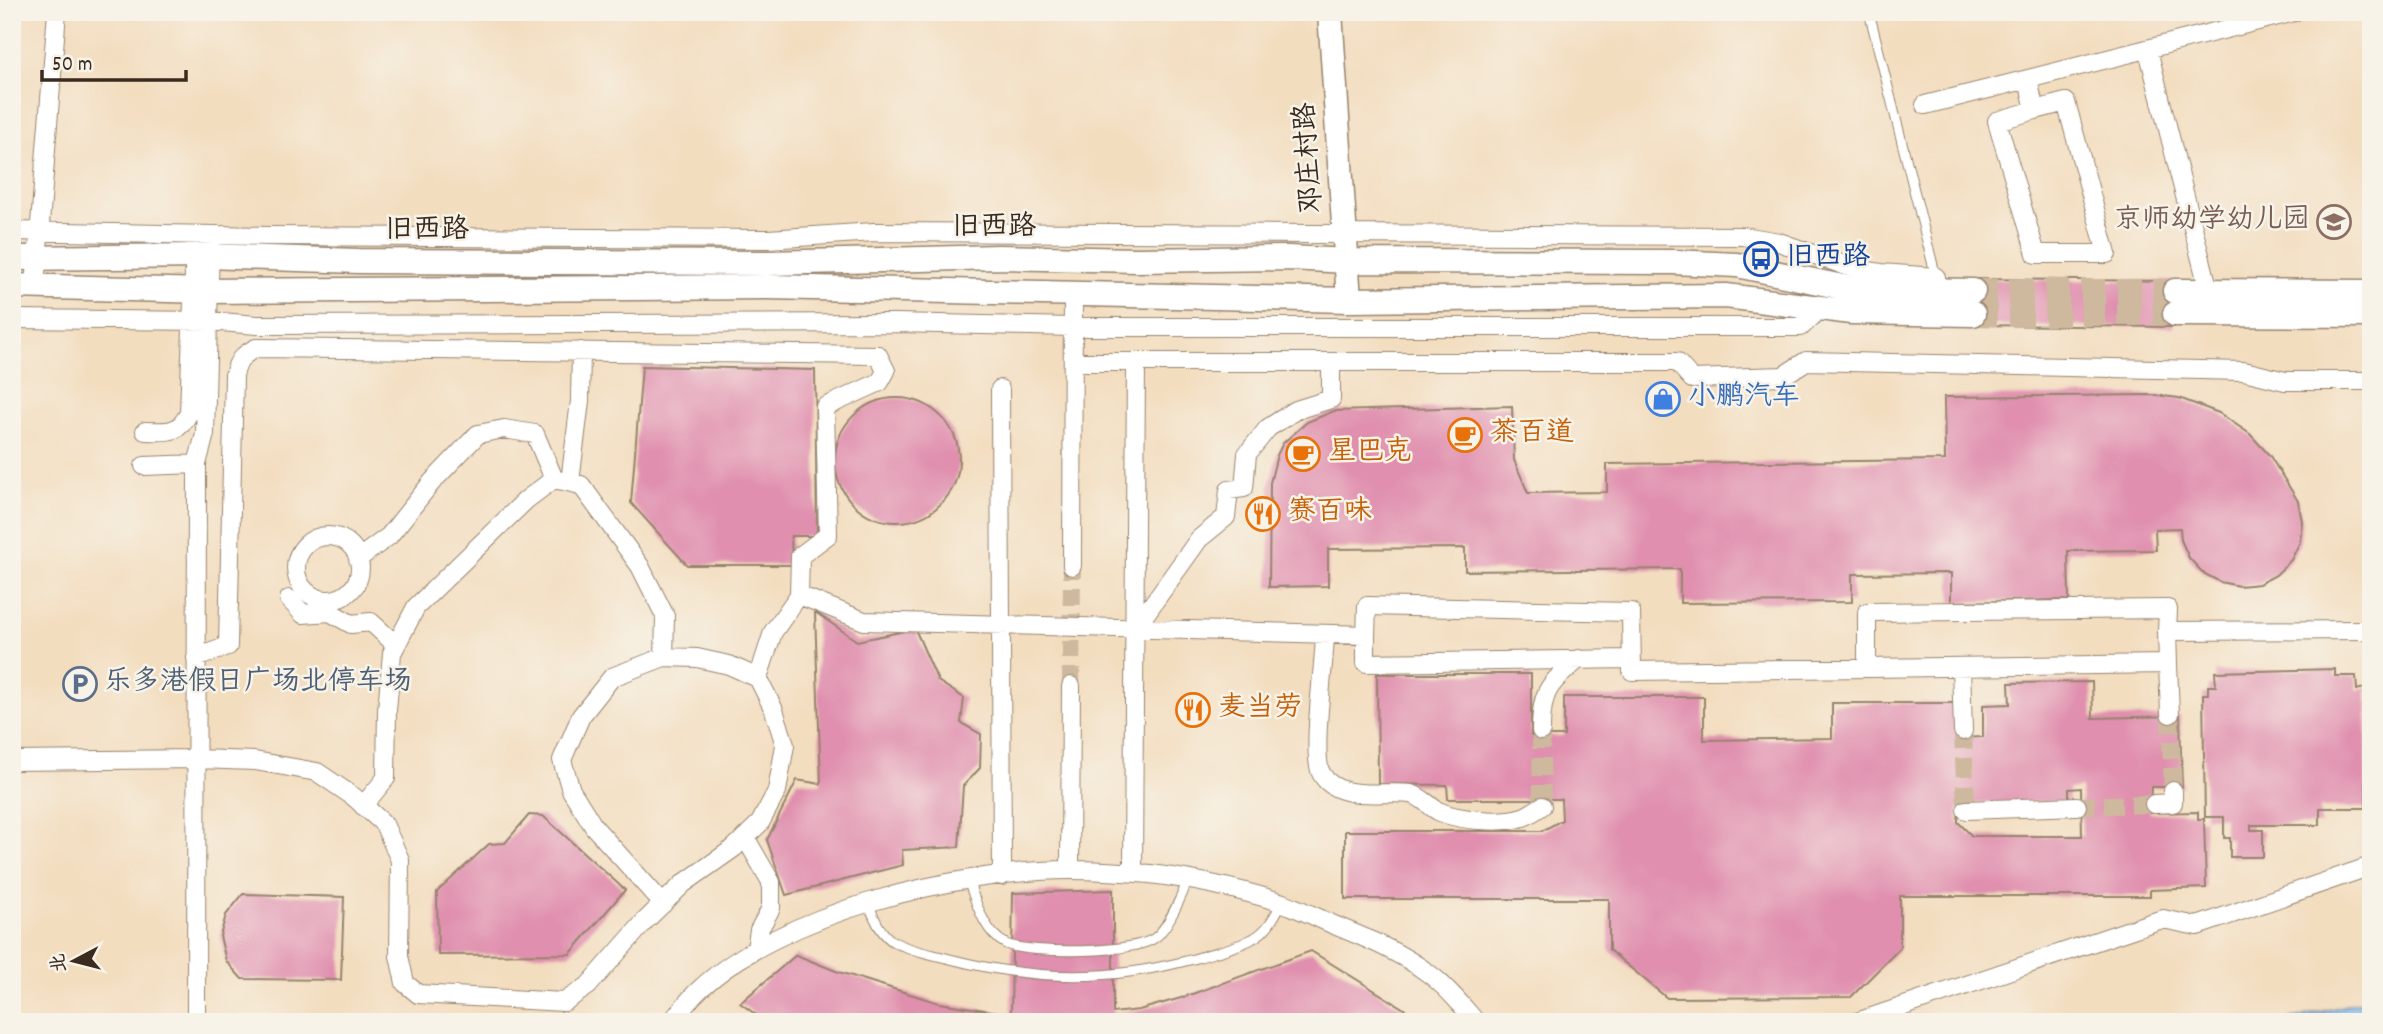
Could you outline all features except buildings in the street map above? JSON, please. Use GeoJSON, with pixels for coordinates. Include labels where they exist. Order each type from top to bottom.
{"type":"FeatureCollection","features":[{"type":"Feature","properties":{"kind":"main road","name":"邓庄村路"},"geometry":{"type":"LineString","coordinates":[[1330,12],[1349,300]]}},
{"type":"Feature","properties":{"kind":"main road","name":"旧西路"},"geometry":{"type":"LineString","coordinates":[[12,258],[203,245],[358,261],[767,263],[998,257],[1717,264],[1783,273],[1852,289],[1936,284],[1973,302],[1852,312],[1726,296],[1349,300],[768,286],[201,291],[24,286]]}},
{"type":"Feature","properties":{"kind":"main road"},"geometry":{"type":"LineString","coordinates":[[2371,292],[2209,291],[2175,303],[2371,315]]}},
{"type":"Feature","properties":{"kind":"street"},"geometry":{"type":"LineString","coordinates":[[24,286],[37,258],[57,12]]}},
{"type":"Feature","properties":{"kind":"street"},"geometry":{"type":"LineString","coordinates":[[1925,105],[2294,12]]}},
{"type":"Feature","properties":{"kind":"street"},"geometry":{"type":"LineString","coordinates":[[2148,50],[2209,291]]}},
{"type":"Feature","properties":{"kind":"street"},"geometry":{"type":"LineString","coordinates":[[2028,80],[2035,110]]}},
{"type":"Feature","properties":{"kind":"street"},"geometry":{"type":"LineString","coordinates":[[2066,102],[2107,254],[2036,254],[1997,121],[2035,110],[2066,102]]}},
{"type":"Feature","properties":{"kind":"street"},"geometry":{"type":"LineString","coordinates":[[12,231],[203,245],[768,239],[874,232],[1743,236],[1779,242],[1855,269],[1936,284]]}},
{"type":"Feature","properties":{"kind":"street"},"geometry":{"type":"LineString","coordinates":[[196,1022],[197,464],[205,434],[201,321],[203,245]]}},
{"type":"Feature","properties":{"kind":"street"},"geometry":{"type":"LineString","coordinates":[[1072,566],[1073,293]]}},
{"type":"Feature","properties":{"kind":"street"},"geometry":{"type":"LineString","coordinates":[[12,319],[201,321],[257,325],[896,323],[1073,327],[1801,327],[1821,308]]}},
{"type":"Feature","properties":{"kind":"street"},"geometry":{"type":"LineString","coordinates":[[145,432],[174,430],[183,425],[189,413],[201,321]]}},
{"type":"Feature","properties":{"kind":"street"},"geometry":{"type":"LineString","coordinates":[[197,658],[228,646],[234,375],[243,354],[256,348],[878,355],[886,371],[880,382],[825,407],[828,535],[800,556],[799,595],[773,632],[758,678]]}},
{"type":"Feature","properties":{"kind":"street"},"geometry":{"type":"LineString","coordinates":[[562,480],[580,401],[582,351]]}},
{"type":"Feature","properties":{"kind":"street"},"geometry":{"type":"LineString","coordinates":[[1073,362],[1677,362],[1692,379],[1783,376],[1806,361],[2244,371],[2285,381],[2371,381]]}},
{"type":"Feature","properties":{"kind":"street"},"geometry":{"type":"LineString","coordinates":[[1133,873],[1136,362]]}},
{"type":"Feature","properties":{"kind":"street"},"geometry":{"type":"LineString","coordinates":[[1134,630],[1199,539],[1226,517],[1229,490],[1244,488],[1247,454],[1268,428],[1296,410],[1331,398],[1331,362]]}},
{"type":"Feature","properties":{"kind":"street"},"geometry":{"type":"LineString","coordinates":[[1000,389],[1002,876]]}},
{"type":"Feature","properties":{"kind":"street"},"geometry":{"type":"LineString","coordinates":[[358,559],[389,536],[432,482],[478,434],[504,429],[535,434],[562,480]]}},
{"type":"Feature","properties":{"kind":"street"},"geometry":{"type":"LineString","coordinates":[[144,466],[197,464]]}},
{"type":"Feature","properties":{"kind":"street"},"geometry":{"type":"LineString","coordinates":[[363,806],[386,778],[387,709],[392,653],[416,607],[526,500],[562,480],[581,485],[640,566],[665,616],[664,657]]}},
{"type":"Feature","properties":{"kind":"street"},"geometry":{"type":"LineString","coordinates":[[289,599],[303,614],[319,606],[350,592],[357,583],[360,572],[358,559],[349,544],[331,536],[310,541],[303,547],[295,566],[301,587],[319,606],[351,624],[371,622],[396,645]]}},
{"type":"Feature","properties":{"kind":"street"},"geometry":{"type":"LineString","coordinates":[[799,595],[864,621],[1366,635]]}},
{"type":"Feature","properties":{"kind":"street"},"geometry":{"type":"LineString","coordinates":[[1632,659],[1367,663],[1367,606],[1631,612],[1632,659],[1632,671],[2168,664]]}},
{"type":"Feature","properties":{"kind":"street"},"geometry":{"type":"LineString","coordinates":[[1867,668],[1867,611],[2168,609],[2170,714]]}},
{"type":"Feature","properties":{"kind":"street"},"geometry":{"type":"LineString","coordinates":[[2167,631],[2371,629]]}},
{"type":"Feature","properties":{"kind":"street"},"geometry":{"type":"LineString","coordinates":[[1325,634],[1317,728],[1320,772],[1331,785],[1353,792],[1414,794],[1438,811],[1459,817],[1509,820],[1524,817],[1542,806]]}},
{"type":"Feature","properties":{"kind":"street"},"geometry":{"type":"LineString","coordinates":[[12,761],[255,761],[317,772],[384,824],[400,860],[399,956],[405,983],[418,994],[564,1002],[588,986],[683,884],[734,848],[760,822],[777,791],[785,745],[774,710],[758,678],[729,665],[697,658],[664,657],[612,677],[581,716],[562,760],[571,790],[594,827],[663,904]]}},
{"type":"Feature","properties":{"kind":"street"},"geometry":{"type":"LineString","coordinates":[[1541,730],[1541,709],[1546,689],[1579,659]]}},
{"type":"Feature","properties":{"kind":"street"},"geometry":{"type":"LineString","coordinates":[[1961,667],[1963,732]]}},
{"type":"Feature","properties":{"kind":"street"},"geometry":{"type":"LineString","coordinates":[[1070,870],[1071,686]]}},
{"type":"Feature","properties":{"kind":"street"},"geometry":{"type":"LineString","coordinates":[[2154,804],[2173,803],[2173,791]]}},
{"type":"Feature","properties":{"kind":"street"},"geometry":{"type":"LineString","coordinates":[[1966,810],[2077,806]]}},
{"type":"Feature","properties":{"kind":"street"},"geometry":{"type":"LineString","coordinates":[[745,837],[771,882],[771,908],[758,930],[756,949]]}},
{"type":"Feature","properties":{"kind":"street"},"geometry":{"type":"LineString","coordinates":[[1857,1022],[2153,922],[2163,919],[2197,926],[2371,866]]}},
{"type":"Feature","properties":{"kind":"street"},"geometry":{"type":"LineString","coordinates":[[671,1022],[699,989],[756,949],[822,918],[901,893],[968,880],[1070,870],[1133,873],[1188,880],[1282,902],[1388,949],[1429,973],[1476,1022]]}},
{"type":"Feature","properties":{"kind":"lane"},"geometry":{"type":"LineString","coordinates":[[1869,12],[1936,284]]}},
{"type":"Feature","properties":{"kind":"lane"},"geometry":{"type":"LineString","coordinates":[[968,880],[989,929],[1006,944],[1029,949],[1082,950],[1134,946],[1156,937],[1180,899],[1188,880]]}},
{"type":"Feature","properties":{"kind":"lane"},"geometry":{"type":"LineString","coordinates":[[868,903],[881,930],[893,942],[914,949],[1009,972],[1105,976],[1144,971],[1221,951],[1254,938],[1271,922],[1282,902]]}},
{"type":"Feature","properties":{"kind":"water"},"geometry":{"type":"Polygon","coordinates":[[[2371,999],[2371,1022],[2282,1022],[2371,999]]]}},
{"type":"Feature","properties":{"kind":"tunnel"},"geometry":{"type":"LineString","coordinates":[[1973,291],[2175,291]]}},
{"type":"Feature","properties":{"kind":"tunnel"},"geometry":{"type":"LineString","coordinates":[[1973,314],[2175,314]]}},
{"type":"Feature","properties":{"kind":"tunnel"},"geometry":{"type":"LineString","coordinates":[[1071,686],[1072,566]]}},
{"type":"Feature","properties":{"kind":"tunnel"},"geometry":{"type":"LineString","coordinates":[[2170,714],[2173,791]]}},
{"type":"Feature","properties":{"kind":"tunnel"},"geometry":{"type":"LineString","coordinates":[[1541,731],[1542,806]]}},
{"type":"Feature","properties":{"kind":"tunnel"},"geometry":{"type":"LineString","coordinates":[[1963,731],[1966,810]]}},
{"type":"Feature","properties":{"kind":"tunnel"},"geometry":{"type":"LineString","coordinates":[[2077,806],[2154,804]]}},
{"type":"Feature","properties":{"kind":"place","name":"京师幼学幼儿园"},"geometry":{"type":"Point","coordinates":[2334,222]}},
{"type":"Feature","properties":{"kind":"place","name":"旧西路"},"geometry":{"type":"Point","coordinates":[1761,259]}},
{"type":"Feature","properties":{"kind":"place","name":"小鹏汽车"},"geometry":{"type":"Point","coordinates":[1663,399]}},
{"type":"Feature","properties":{"kind":"place","name":"茶百道"},"geometry":{"type":"Point","coordinates":[1465,435]}},
{"type":"Feature","properties":{"kind":"place","name":"星巴克"},"geometry":{"type":"Point","coordinates":[1303,454]}},
{"type":"Feature","properties":{"kind":"place","name":"赛百味"},"geometry":{"type":"Point","coordinates":[1263,514]}},
{"type":"Feature","properties":{"kind":"place","name":"乐多港假日广场北停车场"},"geometry":{"type":"Point","coordinates":[80,684]}},
{"type":"Feature","properties":{"kind":"place","name":"麦当劳"},"geometry":{"type":"Point","coordinates":[1193,710]}}]}
